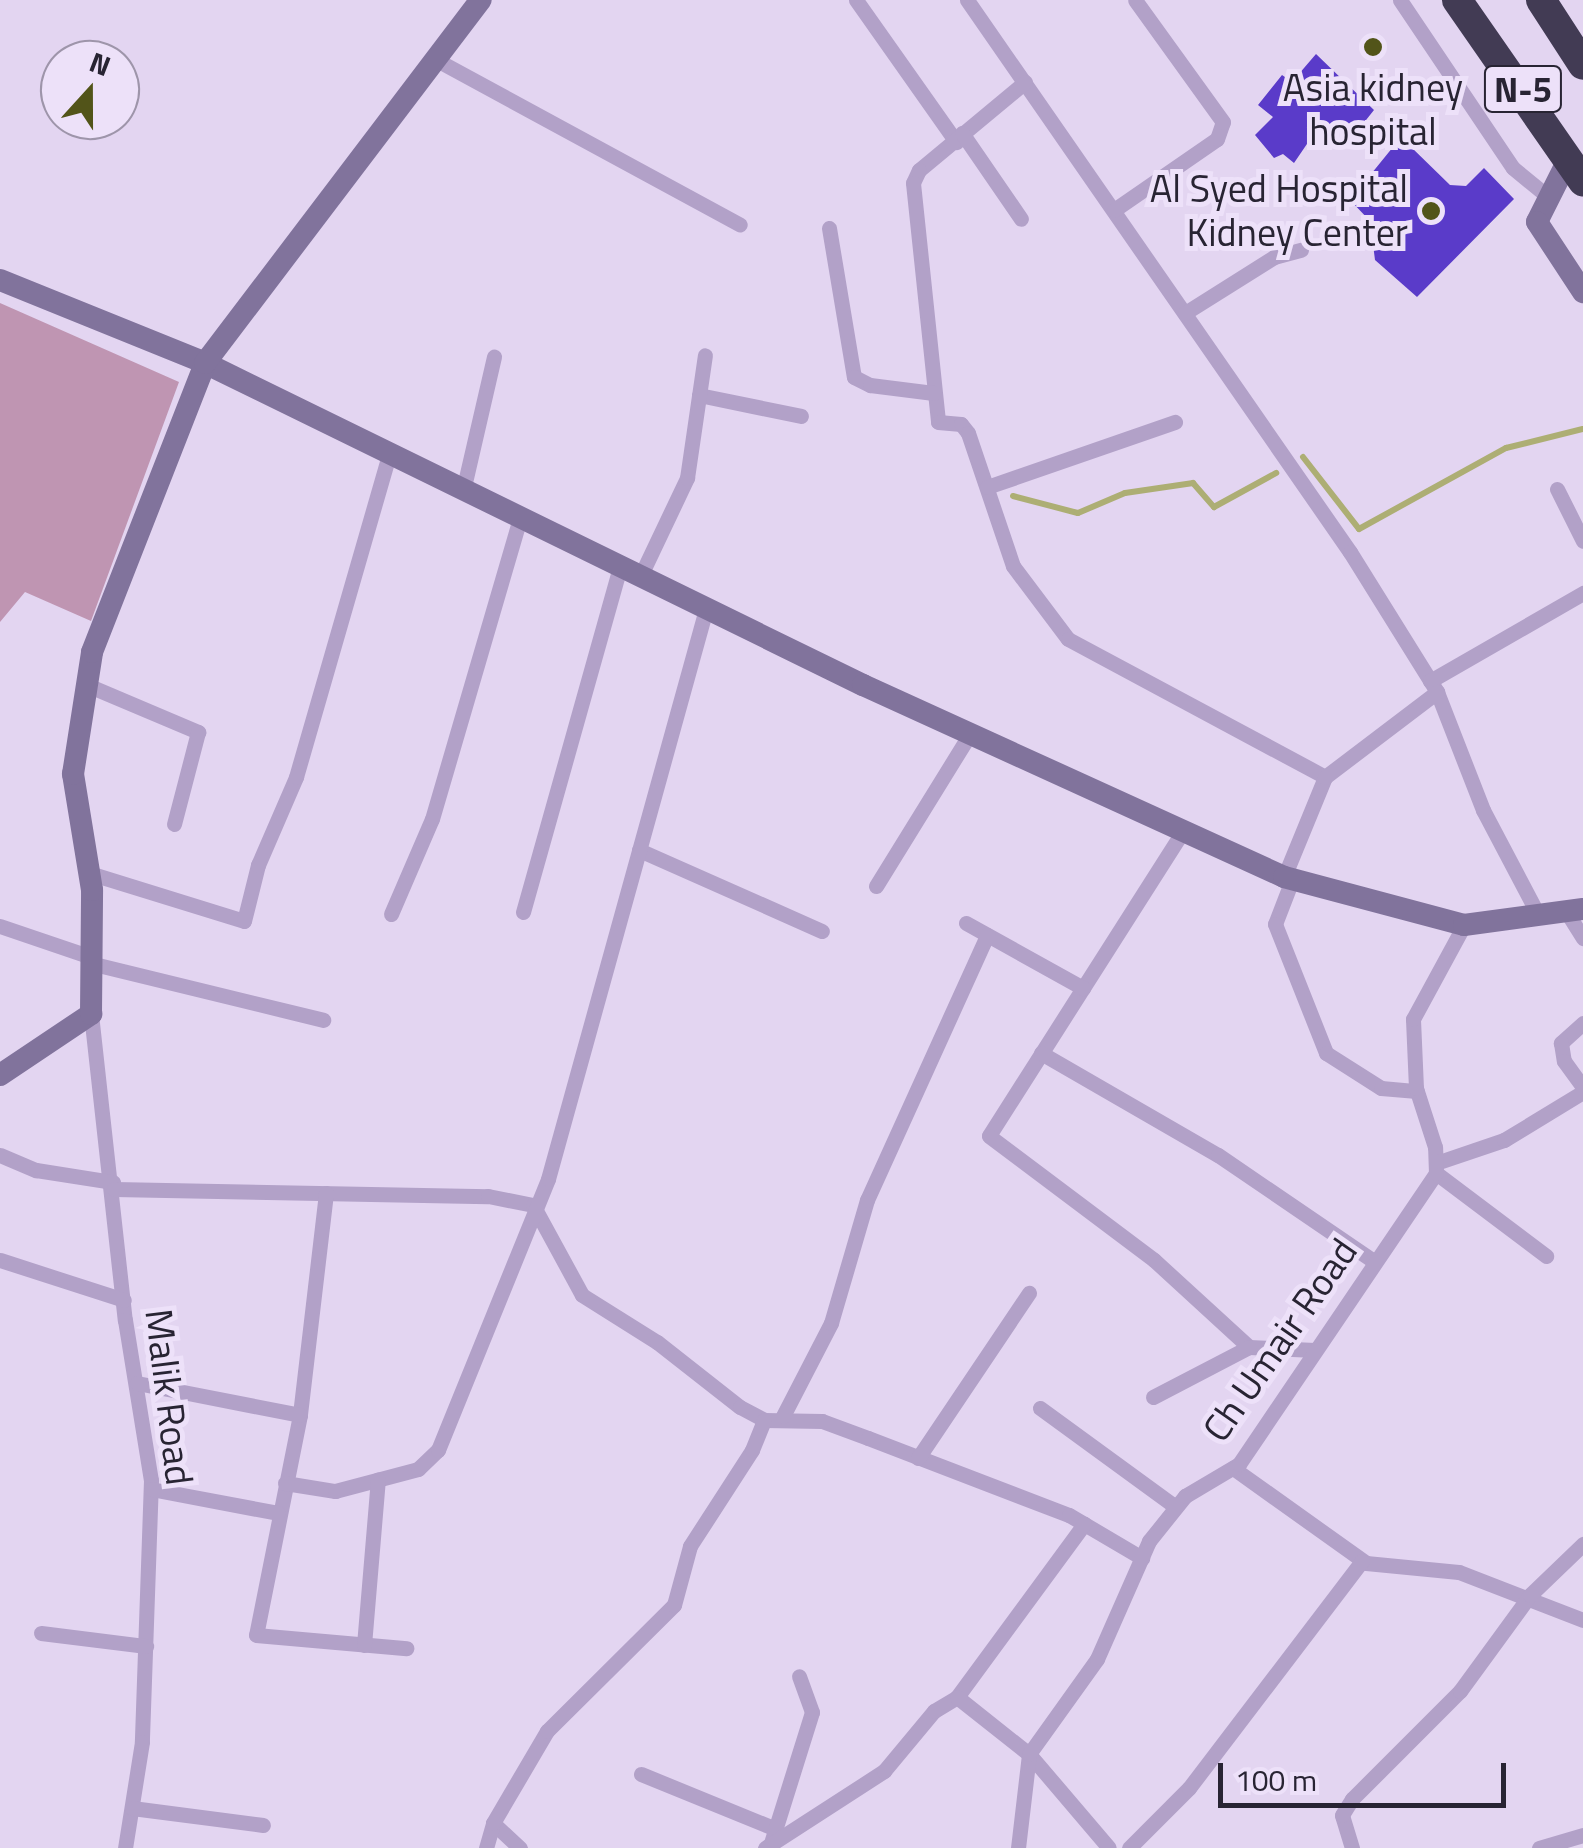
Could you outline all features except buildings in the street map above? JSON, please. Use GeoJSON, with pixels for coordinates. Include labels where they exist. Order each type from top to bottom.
{"type":"FeatureCollection","features":[{"type":"Feature","properties":{"kind":"highway","name":"N-5"},"geometry":{"type":"LineString","coordinates":[[1457,0],[1575,171]]}},
{"type":"Feature","properties":{"kind":"highway","name":"N-5"},"geometry":{"type":"LineString","coordinates":[[1541,0],[1583,66]]}},
{"type":"Feature","properties":{"kind":"street"},"geometry":{"type":"LineString","coordinates":[[0,1075],[91,1014],[94,961],[89,873],[73,774],[86,685],[92,652],[205,362],[433,58],[481,0]]}},
{"type":"Feature","properties":{"kind":"street"},"geometry":{"type":"LineString","coordinates":[[856,0],[1021,220]]}},
{"type":"Feature","properties":{"kind":"street"},"geometry":{"type":"LineString","coordinates":[[967,0],[1185,312],[1434,687],[1483,810],[1540,916]]}},
{"type":"Feature","properties":{"kind":"street"},"geometry":{"type":"LineString","coordinates":[[1114,210],[1217,138],[1223,122],[1135,0]]}},
{"type":"Feature","properties":{"kind":"street"},"geometry":{"type":"LineString","coordinates":[[1400,0],[1512,168],[1546,195]]}},
{"type":"Feature","properties":{"kind":"street"},"geometry":{"type":"LineString","coordinates":[[433,58],[740,224]]}},
{"type":"Feature","properties":{"kind":"street"},"geometry":{"type":"LineString","coordinates":[[1025,82],[919,170],[912,202],[938,422],[961,424],[968,433],[1013,566],[1068,639],[1325,777]]}},
{"type":"Feature","properties":{"kind":"street"},"geometry":{"type":"LineString","coordinates":[[1575,171],[1546,195],[1537,222],[1583,292]]}},
{"type":"Feature","properties":{"kind":"street"},"geometry":{"type":"LineString","coordinates":[[829,228],[854,377],[933,393]]}},
{"type":"Feature","properties":{"kind":"street"},"geometry":{"type":"LineString","coordinates":[[1185,312],[1274,257],[1301,250]]}},
{"type":"Feature","properties":{"kind":"street"},"geometry":{"type":"LineString","coordinates":[[0,280],[205,362],[706,609],[1288,878],[1464,925],[1574,910],[1583,938]]}},
{"type":"Feature","properties":{"kind":"street"},"geometry":{"type":"LineString","coordinates":[[522,912],[630,572],[687,478],[706,355]]}},
{"type":"Feature","properties":{"kind":"street"},"geometry":{"type":"LineString","coordinates":[[463,491],[494,356]]}},
{"type":"Feature","properties":{"kind":"street"},"geometry":{"type":"LineString","coordinates":[[699,396],[801,416]]}},
{"type":"Feature","properties":{"kind":"street"},"geometry":{"type":"LineString","coordinates":[[987,487],[1176,422]]}},
{"type":"Feature","properties":{"kind":"street"},"geometry":{"type":"LineString","coordinates":[[89,873],[244,921],[258,865],[296,777],[389,455]]}},
{"type":"Feature","properties":{"kind":"street"},"geometry":{"type":"LineString","coordinates":[[1557,488],[1583,540]]}},
{"type":"Feature","properties":{"kind":"street"},"geometry":{"type":"LineString","coordinates":[[391,914],[432,819],[520,519]]}},
{"type":"Feature","properties":{"kind":"street"},"geometry":{"type":"LineString","coordinates":[[1417,1091],[1381,1088],[1326,1053],[1275,924],[1288,878],[1325,777],[1434,687],[1583,593]]}},
{"type":"Feature","properties":{"kind":"street"},"geometry":{"type":"LineString","coordinates":[[285,1483],[335,1491],[418,1469],[438,1450],[533,1205],[548,1179],[706,609]]}},
{"type":"Feature","properties":{"kind":"street"},"geometry":{"type":"LineString","coordinates":[[86,685],[198,732],[174,824]]}},
{"type":"Feature","properties":{"kind":"street"},"geometry":{"type":"LineString","coordinates":[[876,886],[970,734]]}},
{"type":"Feature","properties":{"kind":"street"},"geometry":{"type":"LineString","coordinates":[[1183,831],[1082,988],[991,1142],[1098,1214],[1249,1348]]}},
{"type":"Feature","properties":{"kind":"street"},"geometry":{"type":"LineString","coordinates":[[639,850],[822,932]]}},
{"type":"Feature","properties":{"kind":"street"},"geometry":{"type":"LineString","coordinates":[[966,923],[1082,988]]}},
{"type":"Feature","properties":{"kind":"street"},"geometry":{"type":"LineString","coordinates":[[1464,925],[1413,1019],[1417,1091],[1436,1168],[1546,1256]]}},
{"type":"Feature","properties":{"kind":"street"},"geometry":{"type":"LineString","coordinates":[[0,926],[94,961],[323,1020]]}},
{"type":"Feature","properties":{"kind":"street"},"geometry":{"type":"LineString","coordinates":[[783,1416],[831,1323],[867,1200],[986,935]]}},
{"type":"Feature","properties":{"kind":"street","name":"Malik Road"},"geometry":{"type":"LineString","coordinates":[[91,1014],[114,1186],[124,1300],[151,1490],[146,1646],[132,1808],[124,1848]]}},
{"type":"Feature","properties":{"kind":"street"},"geometry":{"type":"LineString","coordinates":[[1436,1168],[1504,1140],[1583,1089],[1564,1061],[1561,1043],[1583,1023]]}},
{"type":"Feature","properties":{"kind":"street"},"geometry":{"type":"LineString","coordinates":[[1042,1053],[1218,1155],[1375,1262]]}},
{"type":"Feature","properties":{"kind":"street"},"geometry":{"type":"LineString","coordinates":[[0,1155],[36,1170],[114,1186],[488,1196],[533,1205]]}},
{"type":"Feature","properties":{"kind":"street","name":"Ch Umair Road"},"geometry":{"type":"LineString","coordinates":[[1029,1754],[1097,1658],[1142,1558],[1176,1506],[1233,1468],[1436,1168]]}},
{"type":"Feature","properties":{"kind":"street"},"geometry":{"type":"LineString","coordinates":[[326,1192],[300,1415],[256,1635],[406,1648]]}},
{"type":"Feature","properties":{"kind":"street"},"geometry":{"type":"LineString","coordinates":[[533,1205],[582,1295],[764,1420],[783,1416],[822,1421],[1084,1524],[1142,1558]]}},
{"type":"Feature","properties":{"kind":"street"},"geometry":{"type":"LineString","coordinates":[[0,1260],[124,1300]]}},
{"type":"Feature","properties":{"kind":"street"},"geometry":{"type":"LineString","coordinates":[[918,1458],[1029,1294]]}},
{"type":"Feature","properties":{"kind":"street"},"geometry":{"type":"LineString","coordinates":[[1153,1397],[1249,1348],[1316,1350]]}},
{"type":"Feature","properties":{"kind":"street"},"geometry":{"type":"LineString","coordinates":[[137,1382],[300,1415]]}},
{"type":"Feature","properties":{"kind":"street"},"geometry":{"type":"LineString","coordinates":[[1040,1408],[1176,1506]]}},
{"type":"Feature","properties":{"kind":"street"},"geometry":{"type":"LineString","coordinates":[[486,1848],[493,1823],[546,1731],[674,1605],[690,1546],[752,1450],[764,1420]]}},
{"type":"Feature","properties":{"kind":"street"},"geometry":{"type":"LineString","coordinates":[[1233,1468],[1362,1561],[1459,1572],[1530,1595],[1583,1620]]}},
{"type":"Feature","properties":{"kind":"street"},"geometry":{"type":"LineString","coordinates":[[364,1646],[378,1480]]}},
{"type":"Feature","properties":{"kind":"street"},"geometry":{"type":"LineString","coordinates":[[151,1490],[278,1513]]}},
{"type":"Feature","properties":{"kind":"street"},"geometry":{"type":"LineString","coordinates":[[771,1840],[884,1771],[934,1711],[958,1697],[1084,1524]]}},
{"type":"Feature","properties":{"kind":"street"},"geometry":{"type":"LineString","coordinates":[[1352,1848],[1342,1815],[1352,1799],[1460,1691],[1530,1595],[1583,1544]]}},
{"type":"Feature","properties":{"kind":"street"},"geometry":{"type":"LineString","coordinates":[[1130,1848],[1189,1788],[1362,1561]]}},
{"type":"Feature","properties":{"kind":"street"},"geometry":{"type":"LineString","coordinates":[[41,1633],[146,1646]]}},
{"type":"Feature","properties":{"kind":"street"},"geometry":{"type":"LineString","coordinates":[[771,1840],[812,1712],[799,1676]]}},
{"type":"Feature","properties":{"kind":"street"},"geometry":{"type":"LineString","coordinates":[[958,1697],[1029,1754],[1109,1848]]}},
{"type":"Feature","properties":{"kind":"street"},"geometry":{"type":"LineString","coordinates":[[1018,1848],[1029,1754]]}},
{"type":"Feature","properties":{"kind":"street"},"geometry":{"type":"LineString","coordinates":[[641,1774],[771,1840]]}},
{"type":"Feature","properties":{"kind":"street"},"geometry":{"type":"LineString","coordinates":[[132,1808],[263,1825]]}},
{"type":"Feature","properties":{"kind":"street"},"geometry":{"type":"LineString","coordinates":[[493,1823],[520,1848]]}},
{"type":"Feature","properties":{"kind":"street"},"geometry":{"type":"LineString","coordinates":[[1539,1848],[1583,1835]]}},
{"type":"Feature","properties":{"kind":"shaded area"},"geometry":{"type":"Polygon","coordinates":[[[0,303],[179,382],[91,621],[25,592],[0,622],[0,303]]]}},
{"type":"Feature","properties":{"kind":"waterway"},"geometry":{"type":"LineString","coordinates":[[1303,457],[1359,529],[1506,448],[1583,429]]}},
{"type":"Feature","properties":{"kind":"waterway"},"geometry":{"type":"LineString","coordinates":[[1013,496],[1078,513],[1125,493],[1193,483],[1214,507],[1276,473]]}},
{"type":"Feature","properties":{"kind":"place","name":"Asia kidney hospital"},"geometry":{"type":"Point","coordinates":[1373,47]}},
{"type":"Feature","properties":{"kind":"place","name":"Al Syed Hospital Kidney Center"},"geometry":{"type":"Point","coordinates":[1431,211]}}]}
